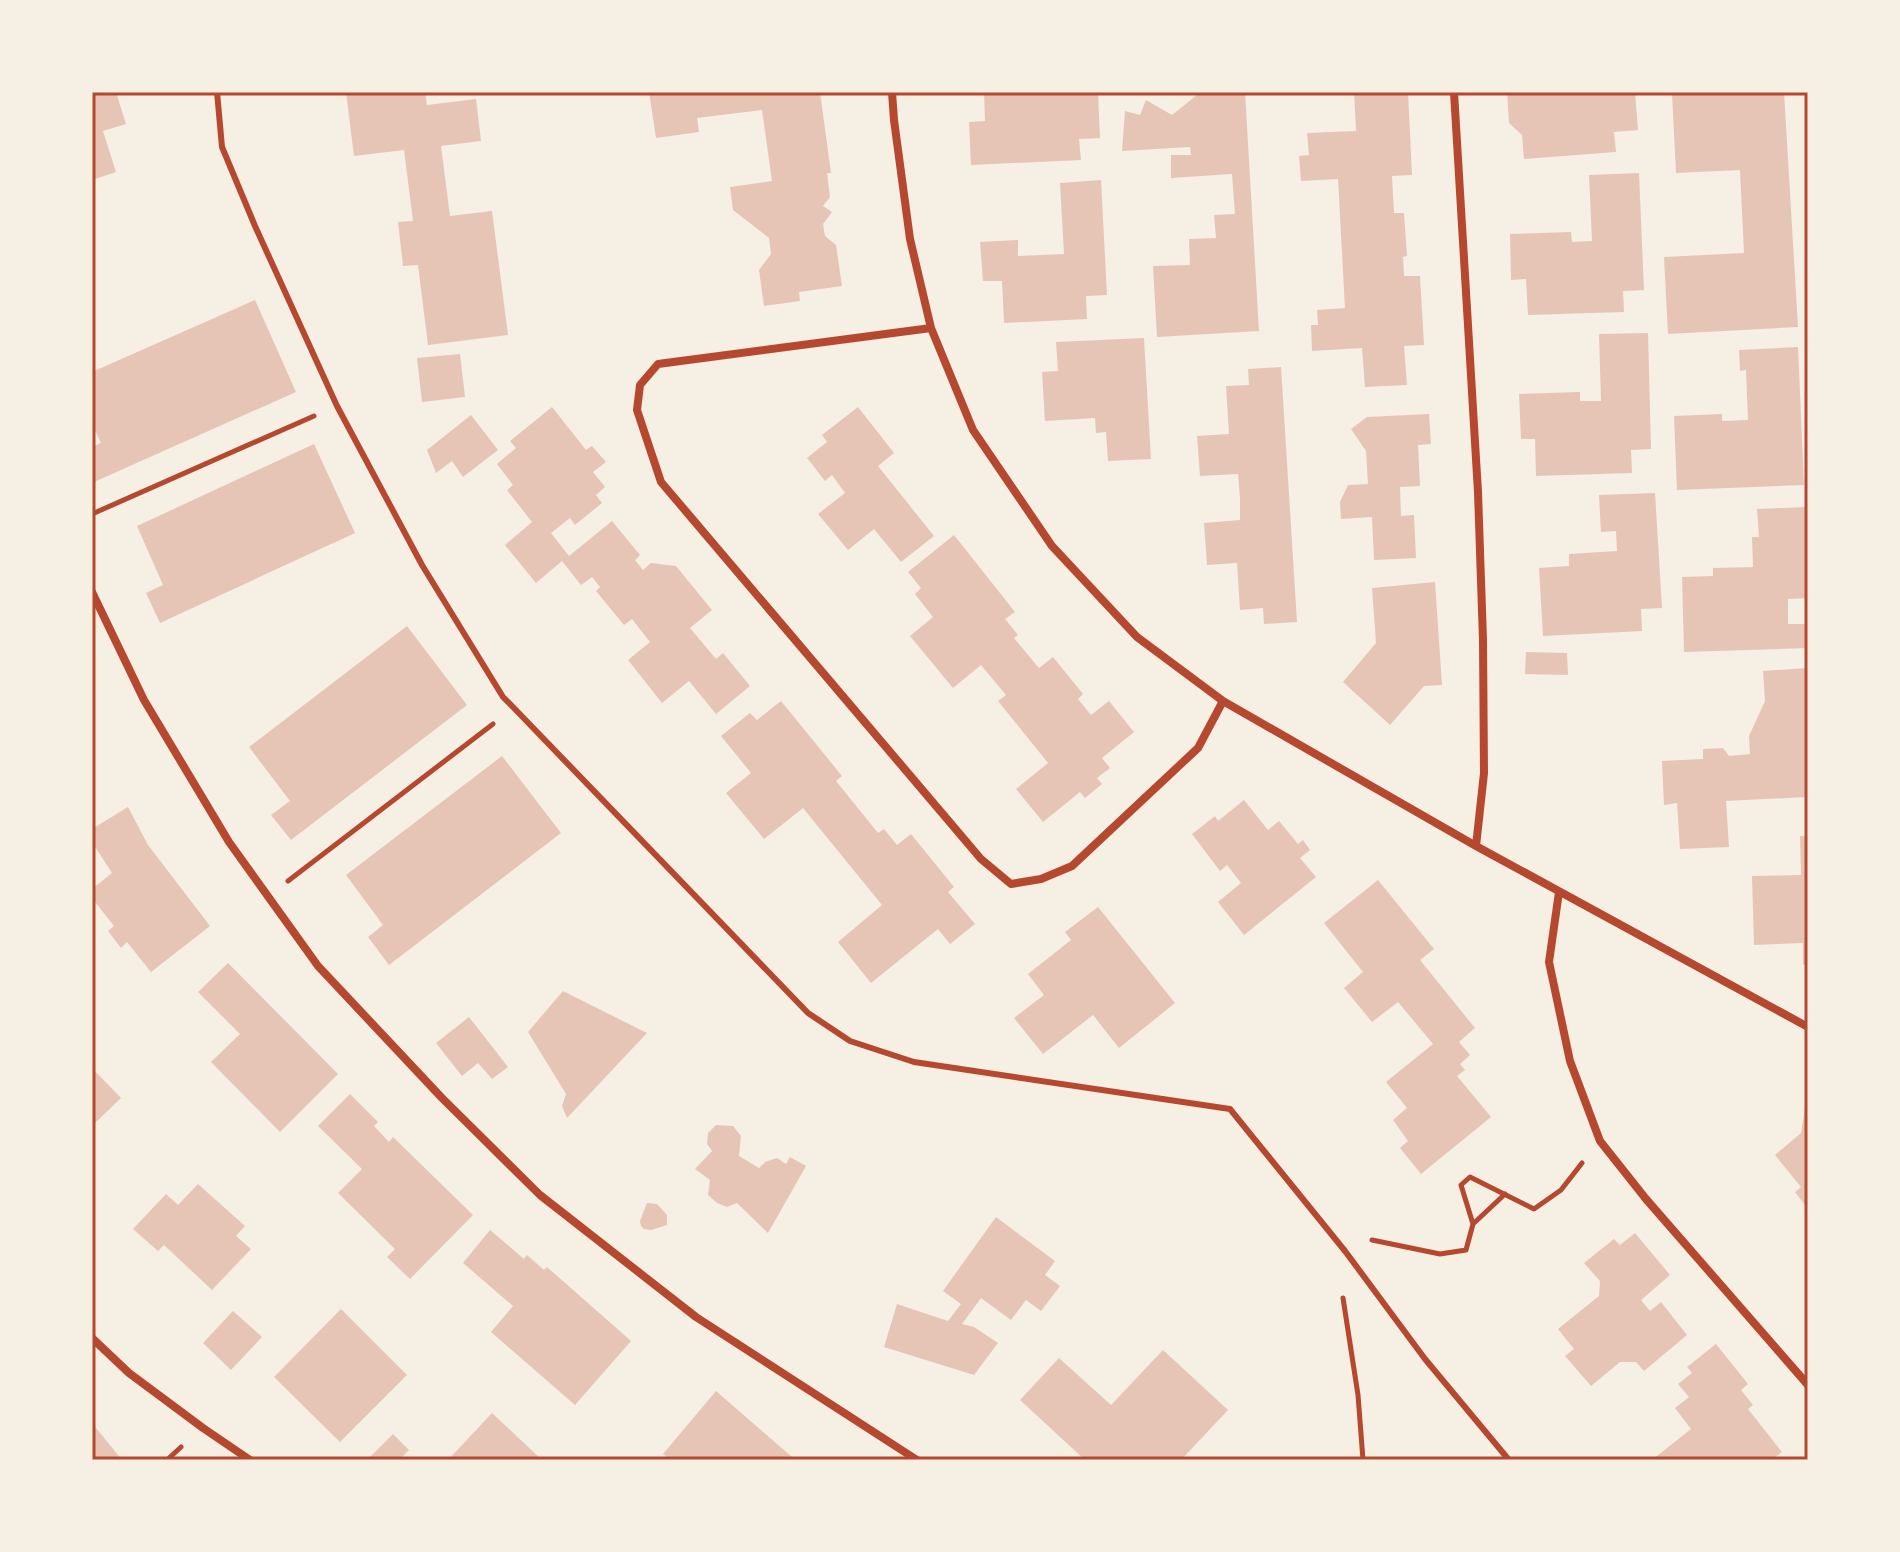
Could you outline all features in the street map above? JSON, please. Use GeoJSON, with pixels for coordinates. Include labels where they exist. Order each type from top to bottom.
{"type":"FeatureCollection","features":[{"type":"Feature","properties":{"kind":"street"},"geometry":{"type":"LineString","coordinates":[[892,92],[910,239],[931,328],[973,430],[1052,546],[1137,637],[1223,701],[1476,846],[1808,1027]]}},
{"type":"Feature","properties":{"kind":"street"},"geometry":{"type":"LineString","coordinates":[[1454,92],[1478,492],[1483,640],[1484,773],[1476,846]]}},
{"type":"Feature","properties":{"kind":"street"},"geometry":{"type":"LineString","coordinates":[[931,328],[658,364],[640,385],[637,410],[661,482],[981,859],[1011,884],[1041,879],[1072,866],[1198,748],[1223,701]]}},
{"type":"Feature","properties":{"kind":"street"},"geometry":{"type":"LineString","coordinates":[[92,592],[144,700],[229,842],[318,966],[442,1098],[540,1195],[696,1317],[917,1460]]}},
{"type":"Feature","properties":{"kind":"street"},"geometry":{"type":"LineString","coordinates":[[1559,892],[1549,962],[1570,1061],[1600,1141],[1646,1199],[1808,1385]]}},
{"type":"Feature","properties":{"kind":"street"},"geometry":{"type":"LineString","coordinates":[[92,1338],[129,1373],[250,1460]]}},
{"type":"Feature","properties":{"kind":"lane"},"geometry":{"type":"LineString","coordinates":[[217,92],[222,147],[337,406],[422,565],[503,697],[808,1013],[850,1041],[914,1062],[1230,1109],[1345,1251],[1425,1359],[1509,1460]]}},
{"type":"Feature","properties":{"kind":"path"},"geometry":{"type":"LineString","coordinates":[[92,514],[303,421]]}},
{"type":"Feature","properties":{"kind":"path"},"geometry":{"type":"LineString","coordinates":[[268,896],[481,735]]}},
{"type":"Feature","properties":{"kind":"path"},"geometry":{"type":"LineString","coordinates":[[1473,1224],[1461,1185],[1470,1177],[1534,1209],[1561,1190]]}},
{"type":"Feature","properties":{"kind":"path"},"geometry":{"type":"LineString","coordinates":[[1345,1251],[1367,1239],[1440,1254],[1466,1250],[1473,1224],[1505,1194]]}},
{"type":"Feature","properties":{"kind":"path"},"geometry":{"type":"LineString","coordinates":[[1342,1293],[1358,1395],[1363,1460]]}},
{"type":"Feature","properties":{"kind":"building"},"geometry":{"type":"Polygon","coordinates":[[[92,92],[116,92],[126,124],[103,131],[116,172],[92,180],[92,92]]]}},
{"type":"Feature","properties":{"kind":"building"},"geometry":{"type":"Polygon","coordinates":[[[346,92],[425,92],[427,105],[476,99],[481,141],[441,146],[450,216],[492,211],[508,335],[428,345],[418,265],[403,266],[398,222],[413,221],[404,150],[354,156],[346,92]]]}},
{"type":"Feature","properties":{"kind":"building"},"geometry":{"type":"Polygon","coordinates":[[[649,92],[820,92],[831,173],[827,173],[830,197],[823,206],[832,212],[823,224],[825,236],[836,245],[842,286],[799,292],[800,301],[764,306],[759,270],[771,254],[769,238],[733,210],[730,187],[772,181],[762,110],[697,118],[699,132],[656,138],[649,92]]]}},
{"type":"Feature","properties":{"kind":"building"},"geometry":{"type":"Polygon","coordinates":[[[984,92],[1098,92],[1100,138],[1079,139],[1081,160],[971,165],[969,122],[985,121],[984,92]]]}},
{"type":"Feature","properties":{"kind":"building"},"geometry":{"type":"Polygon","coordinates":[[[1197,92],[1245,92],[1259,331],[1157,337],[1153,266],[1190,265],[1189,239],[1216,238],[1214,215],[1235,214],[1232,174],[1171,178],[1171,155],[1191,155],[1190,147],[1122,151],[1125,111],[1140,115],[1146,100],[1172,115],[1197,92]]]}},
{"type":"Feature","properties":{"kind":"building"},"geometry":{"type":"Polygon","coordinates":[[[1354,92],[1408,92],[1412,175],[1392,176],[1394,213],[1404,213],[1407,256],[1403,257],[1404,276],[1420,276],[1424,345],[1404,346],[1407,385],[1365,387],[1362,348],[1312,351],[1311,325],[1318,325],[1317,310],[1345,308],[1338,179],[1301,181],[1299,156],[1309,155],[1307,133],[1356,131],[1354,92]]]}},
{"type":"Feature","properties":{"kind":"building"},"geometry":{"type":"Polygon","coordinates":[[[1507,92],[1635,92],[1638,130],[1614,132],[1616,152],[1524,159],[1522,135],[1509,123],[1507,92]]]}},
{"type":"Feature","properties":{"kind":"building"},"geometry":{"type":"Polygon","coordinates":[[[1784,92],[1798,327],[1668,334],[1664,257],[1744,253],[1740,170],[1676,173],[1672,94],[1784,92]]]}},
{"type":"Feature","properties":{"kind":"building"},"geometry":{"type":"Polygon","coordinates":[[[1639,173],[1644,290],[1623,291],[1624,312],[1528,315],[1526,279],[1511,280],[1510,234],[1571,232],[1572,242],[1592,241],[1589,175],[1639,173]]]}},
{"type":"Feature","properties":{"kind":"building"},"geometry":{"type":"Polygon","coordinates":[[[1101,180],[1107,295],[1086,296],[1087,319],[1004,323],[1002,281],[983,281],[980,242],[1018,240],[1018,256],[1064,254],[1060,183],[1101,180]]]}},
{"type":"Feature","properties":{"kind":"building"},"geometry":{"type":"Polygon","coordinates":[[[255,300],[296,392],[94,482],[92,447],[101,443],[92,424],[92,372],[255,300]]]}},
{"type":"Feature","properties":{"kind":"building"},"geometry":{"type":"Polygon","coordinates":[[[1648,333],[1651,449],[1631,450],[1632,473],[1536,476],[1535,439],[1521,439],[1519,394],[1580,392],[1580,401],[1601,401],[1599,334],[1648,333]]]}},
{"type":"Feature","properties":{"kind":"building"},"geometry":{"type":"Polygon","coordinates":[[[1144,338],[1151,459],[1108,461],[1106,432],[1096,433],[1095,418],[1045,421],[1042,372],[1058,371],[1056,342],[1144,338]]]}},
{"type":"Feature","properties":{"kind":"building"},"geometry":{"type":"Polygon","coordinates":[[[1798,347],[1804,485],[1677,490],[1674,416],[1722,414],[1722,421],[1748,420],[1746,370],[1740,371],[1739,350],[1798,347]]]}},
{"type":"Feature","properties":{"kind":"building"},"geometry":{"type":"Polygon","coordinates":[[[460,354],[465,397],[422,402],[417,358],[460,354]]]}},
{"type":"Feature","properties":{"kind":"building"},"geometry":{"type":"Polygon","coordinates":[[[1281,367],[1297,622],[1264,624],[1263,608],[1240,610],[1237,563],[1207,565],[1204,523],[1240,520],[1240,498],[1238,474],[1200,476],[1197,436],[1229,434],[1226,386],[1249,385],[1248,369],[1281,367]]]}},
{"type":"Feature","properties":{"kind":"building"},"geometry":{"type":"Polygon","coordinates":[[[552,407],[586,450],[592,446],[606,462],[593,472],[605,487],[596,495],[602,503],[575,525],[570,518],[551,533],[569,556],[612,521],[640,555],[635,560],[643,570],[651,563],[676,566],[712,610],[690,628],[716,659],[723,653],[750,686],[716,714],[689,681],[662,703],[628,660],[650,642],[632,619],[624,625],[596,591],[600,587],[592,577],[581,585],[562,561],[536,583],[505,545],[532,522],[507,490],[513,485],[497,464],[516,448],[510,441],[552,407]]]}},
{"type":"Feature","properties":{"kind":"building"},"geometry":{"type":"Polygon","coordinates":[[[858,407],[894,453],[878,466],[934,536],[901,562],[874,529],[848,550],[818,514],[845,493],[832,475],[825,481],[807,458],[827,442],[822,435],[858,407]]]}},
{"type":"Feature","properties":{"kind":"building"},"geometry":{"type":"Polygon","coordinates":[[[1429,414],[1431,444],[1418,445],[1420,486],[1400,487],[1401,516],[1414,515],[1416,558],[1374,560],[1372,517],[1341,519],[1340,502],[1348,485],[1368,484],[1366,451],[1351,429],[1367,417],[1429,414]]]}},
{"type":"Feature","properties":{"kind":"building"},"geometry":{"type":"Polygon","coordinates":[[[471,415],[498,450],[463,477],[452,461],[436,473],[427,450],[471,415]]]}},
{"type":"Feature","properties":{"kind":"building"},"geometry":{"type":"Polygon","coordinates":[[[314,444],[355,533],[160,623],[146,593],[163,585],[137,526],[314,444]]]}},
{"type":"Feature","properties":{"kind":"building"},"geometry":{"type":"Polygon","coordinates":[[[1655,493],[1662,608],[1641,609],[1642,631],[1543,636],[1539,568],[1569,566],[1569,554],[1617,551],[1616,531],[1601,532],[1599,495],[1655,493]]]}},
{"type":"Feature","properties":{"kind":"building"},"geometry":{"type":"Polygon","coordinates":[[[1806,507],[1808,598],[1788,599],[1788,624],[1808,624],[1808,648],[1684,652],[1682,577],[1713,576],[1713,568],[1753,567],[1752,537],[1759,537],[1757,509],[1806,507]]]}},
{"type":"Feature","properties":{"kind":"building"},"geometry":{"type":"Polygon","coordinates":[[[954,535],[1015,612],[1005,619],[1018,635],[1014,638],[1039,668],[1053,657],[1083,694],[1078,699],[1091,715],[1109,701],[1134,732],[1102,758],[1110,768],[1097,778],[1102,784],[1085,798],[1080,792],[1043,822],[1016,789],[1048,763],[998,701],[1006,695],[981,665],[953,688],[910,636],[933,617],[915,594],[921,588],[908,572],[954,535]]]}},
{"type":"Feature","properties":{"kind":"building"},"geometry":{"type":"Polygon","coordinates":[[[1435,582],[1442,685],[1424,686],[1390,725],[1343,682],[1376,643],[1372,588],[1435,582]]]}},
{"type":"Feature","properties":{"kind":"building"},"geometry":{"type":"Polygon","coordinates":[[[407,626],[467,705],[291,840],[271,815],[290,801],[249,747],[407,626]]]}},
{"type":"Feature","properties":{"kind":"building"},"geometry":{"type":"Polygon","coordinates":[[[1526,652],[1567,653],[1568,675],[1525,674],[1526,652]]]}},
{"type":"Feature","properties":{"kind":"building"},"geometry":{"type":"Polygon","coordinates":[[[1808,668],[1808,797],[1726,801],[1729,847],[1680,849],[1677,803],[1664,805],[1662,761],[1703,759],[1703,749],[1723,748],[1729,756],[1750,754],[1749,736],[1765,701],[1763,671],[1808,668]]]}},
{"type":"Feature","properties":{"kind":"building"},"geometry":{"type":"Polygon","coordinates":[[[781,701],[842,776],[836,781],[878,833],[884,829],[897,845],[911,834],[954,887],[948,892],[975,924],[950,944],[938,929],[871,983],[838,942],[882,905],[803,808],[764,839],[726,793],[751,773],[721,736],[750,713],[757,720],[781,701]]]}},
{"type":"Feature","properties":{"kind":"building"},"geometry":{"type":"Polygon","coordinates":[[[502,756],[561,833],[389,965],[368,937],[383,925],[346,875],[502,756]]]}},
{"type":"Feature","properties":{"kind":"building"},"geometry":{"type":"Polygon","coordinates":[[[1244,800],[1268,830],[1279,821],[1298,844],[1303,840],[1310,850],[1300,858],[1316,877],[1244,935],[1218,902],[1241,883],[1227,865],[1220,871],[1192,834],[1215,816],[1218,821],[1244,800]]]}},
{"type":"Feature","properties":{"kind":"building"},"geometry":{"type":"Polygon","coordinates":[[[128,807],[148,845],[210,926],[151,972],[127,942],[121,948],[108,931],[114,926],[92,898],[92,889],[112,873],[92,846],[92,829],[128,807]]]}},
{"type":"Feature","properties":{"kind":"building"},"geometry":{"type":"Polygon","coordinates":[[[1800,836],[1808,836],[1808,964],[1803,965],[1803,943],[1754,945],[1752,876],[1801,875],[1800,836]]]}},
{"type":"Feature","properties":{"kind":"building"},"geometry":{"type":"Polygon","coordinates":[[[1378,880],[1434,949],[1420,960],[1475,1028],[1459,1042],[1470,1055],[1460,1064],[1465,1070],[1457,1076],[1491,1117],[1421,1174],[1400,1148],[1408,1141],[1393,1120],[1407,1108],[1386,1082],[1433,1044],[1398,1002],[1372,1022],[1344,988],[1363,972],[1324,923],[1378,880]]]}},
{"type":"Feature","properties":{"kind":"building"},"geometry":{"type":"Polygon","coordinates":[[[1098,907],[1175,1003],[1119,1048],[1093,1015],[1043,1054],[1014,1018],[1044,995],[1028,974],[1071,940],[1065,932],[1098,907]]]}},
{"type":"Feature","properties":{"kind":"building"},"geometry":{"type":"Polygon","coordinates":[[[228,963],[338,1074],[280,1132],[211,1062],[240,1034],[198,992],[228,963]]]}},
{"type":"Feature","properties":{"kind":"building"},"geometry":{"type":"Polygon","coordinates":[[[563,991],[647,1033],[567,1118],[562,1106],[566,1094],[528,1032],[563,991]]]}},
{"type":"Feature","properties":{"kind":"building"},"geometry":{"type":"Polygon","coordinates":[[[469,1017],[508,1067],[492,1079],[478,1063],[462,1076],[436,1043],[469,1017]]]}},
{"type":"Feature","properties":{"kind":"building"},"geometry":{"type":"Polygon","coordinates":[[[92,1068],[121,1098],[92,1126],[92,1068]]]}},
{"type":"Feature","properties":{"kind":"building"},"geometry":{"type":"Polygon","coordinates":[[[350,1094],[378,1122],[374,1126],[389,1142],[393,1137],[473,1215],[410,1279],[387,1257],[395,1249],[338,1193],[362,1169],[318,1126],[350,1094]]]}},
{"type":"Feature","properties":{"kind":"building"},"geometry":{"type":"Polygon","coordinates":[[[1805,1108],[1808,1108],[1808,1209],[1795,1192],[1801,1187],[1775,1155],[1801,1133],[1805,1108]]]}},
{"type":"Feature","properties":{"kind":"building"},"geometry":{"type":"Polygon","coordinates":[[[716,1125],[733,1126],[741,1136],[739,1156],[759,1168],[777,1158],[786,1164],[790,1157],[806,1166],[768,1233],[737,1203],[727,1207],[717,1203],[708,1195],[710,1180],[695,1169],[712,1151],[707,1144],[708,1133],[716,1125]]]}},
{"type":"Feature","properties":{"kind":"building"},"geometry":{"type":"Polygon","coordinates":[[[198,1184],[245,1226],[236,1236],[251,1249],[212,1290],[164,1245],[158,1251],[133,1229],[166,1194],[178,1205],[198,1184]]]}},
{"type":"Feature","properties":{"kind":"building"},"geometry":{"type":"Polygon","coordinates":[[[647,1203],[657,1204],[667,1215],[667,1225],[651,1230],[641,1226],[647,1203]]]}},
{"type":"Feature","properties":{"kind":"building"},"geometry":{"type":"Polygon","coordinates":[[[996,1217],[1055,1261],[1045,1275],[1060,1286],[1041,1311],[1026,1300],[1011,1320],[981,1298],[962,1324],[974,1327],[998,1343],[974,1375],[884,1347],[897,1304],[948,1321],[961,1304],[943,1291],[996,1217]]]}},
{"type":"Feature","properties":{"kind":"building"},"geometry":{"type":"Polygon","coordinates":[[[490,1230],[524,1259],[527,1255],[544,1270],[547,1267],[631,1341],[575,1405],[491,1332],[513,1306],[463,1263],[490,1230]]]}},
{"type":"Feature","properties":{"kind":"building"},"geometry":{"type":"Polygon","coordinates":[[[1635,1233],[1670,1275],[1641,1300],[1650,1311],[1661,1302],[1687,1335],[1644,1371],[1636,1362],[1620,1362],[1591,1386],[1565,1356],[1574,1349],[1558,1329],[1599,1296],[1600,1281],[1584,1263],[1614,1239],[1620,1245],[1635,1233]]]}},
{"type":"Feature","properties":{"kind":"building"},"geometry":{"type":"Polygon","coordinates":[[[341,1309],[407,1375],[340,1442],[274,1377],[341,1309]]]}},
{"type":"Feature","properties":{"kind":"building"},"geometry":{"type":"Polygon","coordinates":[[[233,1311],[262,1337],[231,1370],[203,1343],[233,1311]]]}},
{"type":"Feature","properties":{"kind":"building"},"geometry":{"type":"Polygon","coordinates":[[[1716,1344],[1748,1384],[1741,1390],[1753,1405],[1748,1409],[1782,1452],[1771,1460],[1652,1460],[1691,1429],[1675,1408],[1689,1397],[1678,1384],[1692,1373],[1687,1367],[1716,1344]]]}},
{"type":"Feature","properties":{"kind":"building"},"geometry":{"type":"Polygon","coordinates":[[[1163,1350],[1228,1410],[1181,1460],[1085,1460],[1020,1400],[1059,1358],[1111,1405],[1163,1350]]]}},
{"type":"Feature","properties":{"kind":"building"},"geometry":{"type":"Polygon","coordinates":[[[716,1391],[796,1460],[671,1460],[663,1454],[716,1391]]]}},
{"type":"Feature","properties":{"kind":"building"},"geometry":{"type":"Polygon","coordinates":[[[492,1413],[542,1460],[448,1460],[492,1413]]]}},
{"type":"Feature","properties":{"kind":"building"},"geometry":{"type":"Polygon","coordinates":[[[92,1423],[122,1460],[92,1460],[92,1423]]]}},
{"type":"Feature","properties":{"kind":"building"},"geometry":{"type":"Polygon","coordinates":[[[393,1434],[409,1450],[399,1460],[367,1460],[393,1434]]]}}]}
